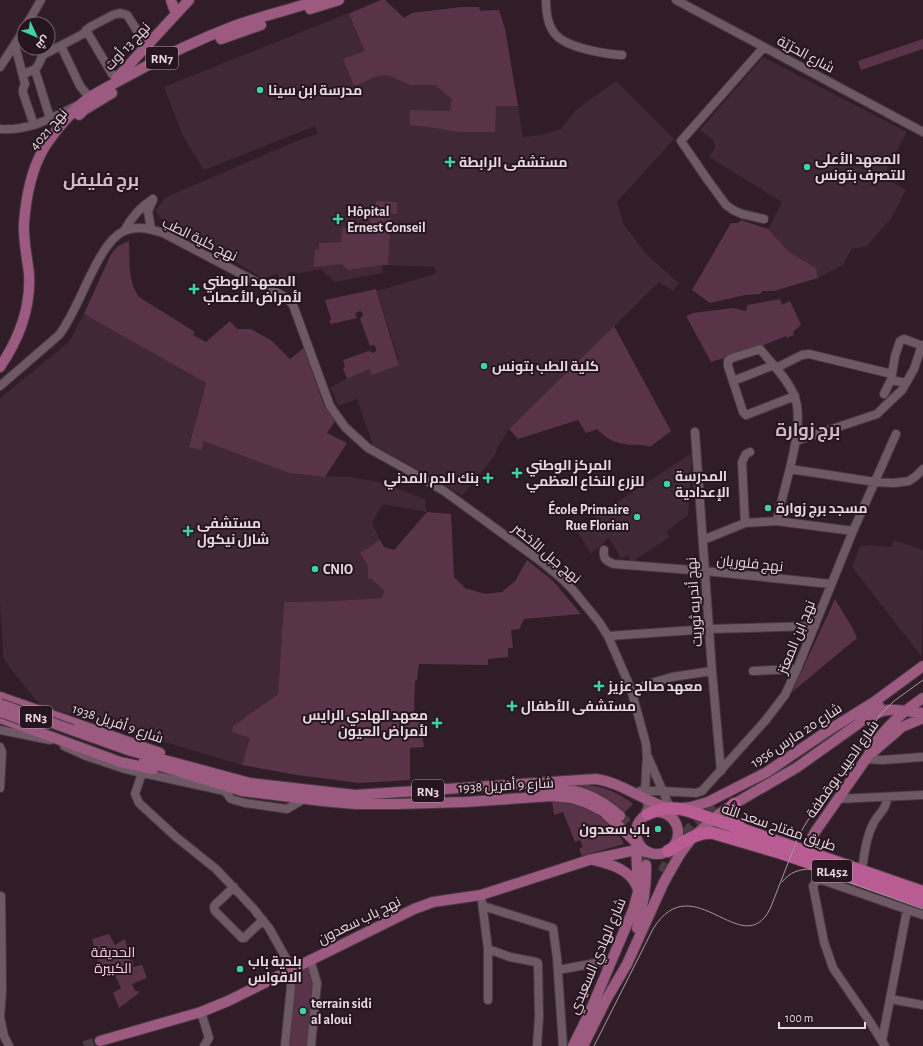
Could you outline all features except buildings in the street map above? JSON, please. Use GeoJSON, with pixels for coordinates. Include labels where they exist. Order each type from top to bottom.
{"type":"FeatureCollection","features":[{"type":"Feature","properties":{"kind":"highway"},"geometry":{"type":"LineString","coordinates":[[734,804],[731,809],[732,818],[736,824],[746,832]]}},
{"type":"Feature","properties":{"kind":"highway"},"geometry":{"type":"LineString","coordinates":[[645,816],[669,810]]}},
{"type":"Feature","properties":{"kind":"highway","name":"طريق مفتاح سعد الله"},"geometry":{"type":"LineString","coordinates":[[669,810],[689,811],[923,892]]}},
{"type":"Feature","properties":{"kind":"highway","name":"طريق مفتاح سعد الله"},"geometry":{"type":"LineString","coordinates":[[674,845],[703,833],[713,833],[782,853],[923,902]]}},
{"type":"Feature","properties":{"kind":"main road","name":"نهج 13 أوت"},"geometry":{"type":"LineString","coordinates":[[82,105],[144,41],[173,5],[182,0]]}},
{"type":"Feature","properties":{"kind":"main road","name":"نهج 13 أوت"},"geometry":{"type":"LineString","coordinates":[[82,105],[108,87],[189,0]]}},
{"type":"Feature","properties":{"kind":"main road","name":"RN7"},"geometry":{"type":"LineString","coordinates":[[108,87],[152,62],[183,47],[235,26],[318,0]]}},
{"type":"Feature","properties":{"kind":"main road","name":"نهج 4021"},"geometry":{"type":"LineString","coordinates":[[22,320],[27,307],[29,292],[23,233],[28,188],[38,163],[82,105],[185,53],[236,33],[339,0]]}},
{"type":"Feature","properties":{"kind":"main road","name":"RN7"},"geometry":{"type":"LineString","coordinates":[[0,358],[22,320]]}},
{"type":"Feature","properties":{"kind":"main road","name":"RN7"},"geometry":{"type":"LineString","coordinates":[[0,367],[16,341],[21,330],[22,320]]}},
{"type":"Feature","properties":{"kind":"main road","name":"شارع 20 مارس 1956"},"geometry":{"type":"LineString","coordinates":[[669,810],[691,807],[708,802],[767,772],[829,730],[874,702],[923,666]]}},
{"type":"Feature","properties":{"kind":"main road","name":"شارع 20 مارس 1956"},"geometry":{"type":"LineString","coordinates":[[716,808],[786,768],[879,706],[923,674]]}},
{"type":"Feature","properties":{"kind":"main road","name":"شارع 9 أفريل 1938"},"geometry":{"type":"LineString","coordinates":[[0,697],[136,743],[247,792],[304,799],[355,799],[590,779],[605,781],[646,795],[669,810]]}},
{"type":"Feature","properties":{"kind":"main road","name":"شارع الحبيب بوقطفة"},"geometry":{"type":"LineString","coordinates":[[807,853],[807,848],[815,832],[884,731],[904,711],[923,698]]}},
{"type":"Feature","properties":{"kind":"main road","name":"شارع 9 أفريل 1938"},"geometry":{"type":"LineString","coordinates":[[0,704],[132,757],[225,781]]}},
{"type":"Feature","properties":{"kind":"main road"},"geometry":{"type":"LineString","coordinates":[[0,718],[8,710],[18,704]]}},
{"type":"Feature","properties":{"kind":"main road","name":"شارع 20 مارس 1956"},"geometry":{"type":"LineString","coordinates":[[692,838],[712,819],[734,804],[796,768],[858,724],[879,706]]}},
{"type":"Feature","properties":{"kind":"main road"},"geometry":{"type":"LineString","coordinates":[[858,724],[885,709],[923,714]]}},
{"type":"Feature","properties":{"kind":"main road","name":"شارع 9 أفريل 1938"},"geometry":{"type":"LineString","coordinates":[[0,712],[70,732]]}},
{"type":"Feature","properties":{"kind":"main road"},"geometry":{"type":"LineString","coordinates":[[872,716],[878,715],[885,720],[886,725],[884,731]]}},
{"type":"Feature","properties":{"kind":"main road","name":"شارع 9 أفريل 1938"},"geometry":{"type":"LineString","coordinates":[[0,718],[120,762],[225,781],[402,804],[563,797],[578,799],[593,805],[607,815],[624,831]]}},
{"type":"Feature","properties":{"kind":"main road"},"geometry":{"type":"LineString","coordinates":[[867,757],[902,727],[923,718]]}},
{"type":"Feature","properties":{"kind":"main road","name":"شارع 9 أفريل 1938"},"geometry":{"type":"LineString","coordinates":[[355,799],[531,788],[564,789],[582,792],[598,799],[607,805],[619,818]]}},
{"type":"Feature","properties":{"kind":"main road"},"geometry":{"type":"LineString","coordinates":[[669,810],[677,824],[678,832],[674,845]]}},
{"type":"Feature","properties":{"kind":"main road"},"geometry":{"type":"LineString","coordinates":[[639,845],[637,827],[645,816]]}},
{"type":"Feature","properties":{"kind":"main road","name":"شارع الهادي السعيدي"},"geometry":{"type":"LineString","coordinates":[[573,1046],[589,1014],[612,960],[633,910],[638,892],[639,845],[633,842],[624,831]]}},
{"type":"Feature","properties":{"kind":"main road","name":"شارع الهادي السعيدي"},"geometry":{"type":"LineString","coordinates":[[583,1046],[606,1000],[627,964],[656,898],[674,864],[692,838]]}},
{"type":"Feature","properties":{"kind":"main road","name":"RL452"},"geometry":{"type":"LineString","coordinates":[[639,845],[657,854],[674,845]]}},
{"type":"Feature","properties":{"kind":"main road","name":"نهج باب سعدون"},"geometry":{"type":"LineString","coordinates":[[102,1042],[201,1012],[239,996],[310,959],[414,909],[433,902],[482,895],[639,845]]}},
{"type":"Feature","properties":{"kind":"main road","name":"شارع الهادي السعيدي"},"geometry":{"type":"LineString","coordinates":[[674,845],[676,858],[674,864]]}},
{"type":"Feature","properties":{"kind":"main road"},"geometry":{"type":"LineString","coordinates":[[807,853],[810,859],[817,866]]}},
{"type":"Feature","properties":{"kind":"main road"},"geometry":{"type":"LineString","coordinates":[[589,860],[617,867],[624,871],[633,880],[638,892]]}},
{"type":"Feature","properties":{"kind":"main road"},"geometry":{"type":"LineString","coordinates":[[589,1014],[605,984],[639,908],[643,892],[644,866],[647,879],[644,903],[636,930]]}},
{"type":"Feature","properties":{"kind":"main road"},"geometry":{"type":"LineString","coordinates":[[606,1000],[662,872]]}},
{"type":"Feature","properties":{"kind":"street"},"geometry":{"type":"LineString","coordinates":[[32,16],[41,0]]}},
{"type":"Feature","properties":{"kind":"street"},"geometry":{"type":"LineString","coordinates":[[546,0],[549,22],[556,35],[561,39],[590,50],[607,54],[622,55]]}},
{"type":"Feature","properties":{"kind":"street","name":"شارع الحرّيّة"},"geometry":{"type":"LineString","coordinates":[[676,0],[923,132]]}},
{"type":"Feature","properties":{"kind":"street"},"geometry":{"type":"LineString","coordinates":[[23,74],[35,70],[39,66],[43,55],[84,34],[86,30],[113,15],[123,13],[127,15],[144,41]]}},
{"type":"Feature","properties":{"kind":"street"},"geometry":{"type":"LineString","coordinates":[[86,30],[112,74]]}},
{"type":"Feature","properties":{"kind":"street"},"geometry":{"type":"LineString","coordinates":[[0,67],[15,45]]}},
{"type":"Feature","properties":{"kind":"street"},"geometry":{"type":"LineString","coordinates":[[15,45],[26,84],[23,89],[23,93],[34,125]]}},
{"type":"Feature","properties":{"kind":"street"},"geometry":{"type":"LineString","coordinates":[[0,130],[17,130],[34,125],[82,105],[80,86],[60,46]]}},
{"type":"Feature","properties":{"kind":"street"},"geometry":{"type":"LineString","coordinates":[[764,47],[681,141],[726,205],[742,214],[764,219]]}},
{"type":"Feature","properties":{"kind":"street"},"geometry":{"type":"LineString","coordinates":[[35,70],[50,118]]}},
{"type":"Feature","properties":{"kind":"street"},"geometry":{"type":"LineString","coordinates":[[0,386],[64,329],[109,242],[124,231],[136,213],[153,200],[148,211],[151,229]]}},
{"type":"Feature","properties":{"kind":"street","name":"نهج كلية الطب"},"geometry":{"type":"LineString","coordinates":[[124,231],[137,228],[163,232],[270,289],[291,302],[310,349],[330,406],[345,427],[368,448]]}},
{"type":"Feature","properties":{"kind":"street"},"geometry":{"type":"LineString","coordinates":[[796,441],[876,414],[902,390],[914,369],[922,346],[904,339],[900,341],[895,356],[892,377],[884,394]]}},
{"type":"Feature","properties":{"kind":"street"},"geometry":{"type":"LineString","coordinates":[[776,520],[796,441],[798,414],[795,396],[775,367],[760,349],[732,358],[728,361],[728,366],[743,412],[746,415],[795,396]]}},
{"type":"Feature","properties":{"kind":"street"},"geometry":{"type":"LineString","coordinates":[[733,381],[775,367],[802,355],[809,354],[892,377],[906,383]]}},
{"type":"Feature","properties":{"kind":"street","name":"نهج أندريه ثوريت"},"geometry":{"type":"LineString","coordinates":[[695,432],[712,670],[721,771]]}},
{"type":"Feature","properties":{"kind":"street","name":"نهج ابن المعتز"},"geometry":{"type":"LineString","coordinates":[[646,795],[662,791],[698,793],[704,789],[781,702],[797,669],[853,531],[896,434]]}},
{"type":"Feature","properties":{"kind":"street","name":"نهج جبل الأخضر"},"geometry":{"type":"LineString","coordinates":[[368,448],[444,491],[539,560],[573,590],[594,616],[608,636],[637,707],[646,744],[647,757],[646,795],[648,807],[645,816]]}},
{"type":"Feature","properties":{"kind":"street"},"geometry":{"type":"LineString","coordinates":[[744,523],[742,462],[744,457],[748,452],[750,452]]}},
{"type":"Feature","properties":{"kind":"street"},"geometry":{"type":"LineString","coordinates":[[790,469],[874,482],[894,483],[909,481],[923,469]]}},
{"type":"Feature","properties":{"kind":"street"},"geometry":{"type":"LineString","coordinates":[[703,540],[744,523],[776,520],[853,531]]}},
{"type":"Feature","properties":{"kind":"street","name":"نهج فلوريان"},"geometry":{"type":"LineString","coordinates":[[604,550],[604,558],[614,564],[705,571],[831,584]]}},
{"type":"Feature","properties":{"kind":"street"},"geometry":{"type":"LineString","coordinates":[[608,636],[709,629],[815,626]]}},
{"type":"Feature","properties":{"kind":"street"},"geometry":{"type":"LineString","coordinates":[[754,671],[797,669]]}},
{"type":"Feature","properties":{"kind":"street"},"geometry":{"type":"LineString","coordinates":[[645,685],[672,677],[712,670]]}},
{"type":"Feature","properties":{"kind":"street"},"geometry":{"type":"LineString","coordinates":[[0,730],[48,740],[86,756],[125,769],[225,791],[231,799],[245,803],[287,809],[304,799]]}},
{"type":"Feature","properties":{"kind":"street"},"geometry":{"type":"LineString","coordinates":[[0,747],[2,752],[0,788]]}},
{"type":"Feature","properties":{"kind":"street","name":"نهج جبل الأخضر"},"geometry":{"type":"LineString","coordinates":[[647,757],[669,810]]}},
{"type":"Feature","properties":{"kind":"street"},"geometry":{"type":"LineString","coordinates":[[867,757],[882,760],[923,757]]}},
{"type":"Feature","properties":{"kind":"street"},"geometry":{"type":"LineString","coordinates":[[142,773],[135,794],[135,797],[139,803],[176,837],[212,865],[263,920],[278,942],[290,970],[285,1046]]}},
{"type":"Feature","properties":{"kind":"street"},"geometry":{"type":"LineString","coordinates":[[837,799],[888,798],[923,795]]}},
{"type":"Feature","properties":{"kind":"street"},"geometry":{"type":"LineString","coordinates":[[863,863],[868,836],[874,822],[885,808],[888,798]]}},
{"type":"Feature","properties":{"kind":"street"},"geometry":{"type":"LineString","coordinates":[[884,1044],[833,968],[824,942],[813,886],[817,881],[822,880],[923,915]]}},
{"type":"Feature","properties":{"kind":"street"},"geometry":{"type":"LineString","coordinates":[[234,887],[215,905],[215,911],[242,938],[244,938],[263,920]]}},
{"type":"Feature","properties":{"kind":"street"},"geometry":{"type":"LineString","coordinates":[[482,895],[488,949],[488,1000]]}},
{"type":"Feature","properties":{"kind":"street"},"geometry":{"type":"LineString","coordinates":[[1,896],[2,990],[0,1017],[4,1036],[9,1046]]}},
{"type":"Feature","properties":{"kind":"street"},"geometry":{"type":"LineString","coordinates":[[483,906],[553,928],[558,970],[562,1046]]}},
{"type":"Feature","properties":{"kind":"street"},"geometry":{"type":"LineString","coordinates":[[884,1044],[890,998],[907,910]]}},
{"type":"Feature","properties":{"kind":"street"},"geometry":{"type":"LineString","coordinates":[[488,949],[510,957],[538,963],[539,1018],[537,1046]]}},
{"type":"Feature","properties":{"kind":"street"},"geometry":{"type":"LineString","coordinates":[[310,959],[317,983],[311,1046]]}},
{"type":"Feature","properties":{"kind":"street"},"geometry":{"type":"LineString","coordinates":[[558,970],[612,960]]}},
{"type":"Feature","properties":{"kind":"street"},"geometry":{"type":"LineString","coordinates":[[890,998],[923,1005]]}},
{"type":"Feature","properties":{"kind":"street"},"geometry":{"type":"LineString","coordinates":[[201,1012],[209,1038],[209,1041],[204,1046]]}},
{"type":"Feature","properties":{"kind":"shaded area"},"geometry":{"type":"Polygon","coordinates":[[[381,0],[385,0],[404,18],[412,13],[462,7],[479,7],[480,11],[499,10],[505,29],[523,137],[540,135],[561,129],[577,109],[616,81],[674,139],[617,202],[624,225],[648,256],[679,283],[673,291],[659,282],[509,429],[496,450],[496,454],[462,496],[437,480],[373,445],[357,399],[338,406],[332,390],[329,389],[340,382],[369,369],[372,375],[399,365],[377,291],[435,274],[435,267],[382,265],[383,273],[334,282],[321,269],[301,273],[289,272],[289,278],[278,278],[278,273],[264,279],[219,252],[176,230],[178,226],[160,218],[155,210],[166,197],[299,140],[318,134],[315,126],[204,170],[183,136],[164,87],[381,0]]]}},
{"type":"Feature","properties":{"kind":"shaded area","name":"المعهد الأعلى للتصرف بتونس"},"geometry":{"type":"Polygon","coordinates":[[[763,57],[907,132],[883,177],[906,190],[892,217],[866,247],[852,248],[843,265],[818,278],[816,268],[788,251],[768,229],[782,202],[709,157],[715,147],[713,140],[700,130],[763,57]]]}},
{"type":"Feature","properties":{"kind":"shaded area","name":"مستشفى شارل نيكول"},"geometry":{"type":"Polygon","coordinates":[[[84,314],[206,383],[196,419],[203,441],[289,473],[313,476],[350,477],[384,483],[426,500],[425,506],[427,512],[383,504],[372,522],[380,540],[360,553],[368,566],[372,578],[384,591],[383,598],[284,602],[278,694],[233,726],[232,732],[251,738],[242,765],[40,705],[6,663],[3,656],[0,601],[0,398],[69,342],[84,314]]]}},
{"type":"Feature","properties":{"kind":"shaded area","name":"المدرسة الإعدادية"},"geometry":{"type":"Polygon","coordinates":[[[692,453],[688,515],[666,532],[670,537],[632,562],[627,555],[621,559],[609,538],[591,554],[576,529],[692,453]]]}},
{"type":"Feature","properties":{"kind":"shaded area"},"geometry":{"type":"Polygon","coordinates":[[[894,540],[923,550],[922,657],[852,567],[860,546],[871,545],[891,547],[894,540]]]}},
{"type":"Feature","properties":{"kind":"green space"},"geometry":{"type":"Polygon","coordinates":[[[381,0],[385,0],[404,18],[412,13],[462,7],[479,7],[480,11],[499,10],[505,29],[518,106],[496,106],[495,132],[457,132],[410,125],[410,110],[450,111],[452,99],[435,85],[410,85],[387,75],[377,76],[354,86],[343,59],[365,51],[349,14],[381,0]]]}},
{"type":"Feature","properties":{"kind":"green space"},"geometry":{"type":"Polygon","coordinates":[[[923,39],[923,49],[861,70],[858,61],[923,39]]]}},
{"type":"Feature","properties":{"kind":"green space"},"geometry":{"type":"Polygon","coordinates":[[[376,201],[397,202],[397,214],[391,214],[388,265],[348,270],[342,264],[314,267],[315,249],[319,250],[319,243],[341,242],[342,228],[365,228],[365,223],[370,223],[370,213],[376,213],[376,201]]]}},
{"type":"Feature","properties":{"kind":"green space"},"geometry":{"type":"Polygon","coordinates":[[[741,220],[768,229],[788,251],[816,268],[818,278],[774,291],[763,291],[760,294],[745,295],[710,303],[692,290],[731,223],[738,223],[741,220]]]}},
{"type":"Feature","properties":{"kind":"green space"},"geometry":{"type":"Polygon","coordinates":[[[129,241],[129,263],[131,277],[135,291],[139,297],[195,332],[193,335],[206,342],[230,321],[237,329],[251,329],[272,341],[290,359],[304,348],[324,406],[335,421],[327,433],[347,443],[325,477],[289,473],[203,441],[202,450],[189,447],[206,383],[84,314],[111,254],[118,246],[129,241]]]}},
{"type":"Feature","properties":{"kind":"green space"},"geometry":{"type":"Polygon","coordinates":[[[376,289],[399,365],[372,375],[369,369],[347,379],[343,368],[345,367],[343,360],[369,351],[373,353],[376,351],[376,348],[374,345],[370,346],[360,319],[363,315],[362,312],[360,311],[355,314],[357,318],[331,324],[329,321],[331,319],[325,300],[376,289]]]}},
{"type":"Feature","properties":{"kind":"green space"},"geometry":{"type":"Polygon","coordinates":[[[780,299],[782,305],[790,301],[801,325],[793,332],[794,335],[787,338],[786,336],[759,347],[711,362],[686,316],[693,313],[733,308],[746,311],[747,305],[780,299]]]}},
{"type":"Feature","properties":{"kind":"green space"},"geometry":{"type":"Polygon","coordinates":[[[614,326],[671,431],[650,447],[644,445],[628,445],[613,441],[597,429],[586,433],[578,420],[518,439],[509,429],[614,326]]]}},
{"type":"Feature","properties":{"kind":"green space"},"geometry":{"type":"Polygon","coordinates":[[[427,512],[451,514],[454,577],[465,588],[485,594],[502,592],[515,581],[527,560],[553,581],[581,614],[524,619],[519,629],[511,630],[513,648],[508,648],[508,657],[488,659],[488,665],[419,664],[417,680],[415,681],[414,715],[420,715],[424,747],[410,748],[410,780],[359,783],[297,775],[242,765],[250,738],[232,732],[233,726],[278,694],[284,602],[382,598],[384,591],[372,579],[368,578],[368,566],[360,553],[380,540],[384,547],[394,550],[427,512]]]}},
{"type":"Feature","properties":{"kind":"green space"},"geometry":{"type":"Polygon","coordinates":[[[835,599],[857,638],[792,692],[835,599]]]}},
{"type":"Feature","properties":{"kind":"green space"},"geometry":{"type":"Polygon","coordinates":[[[586,785],[611,791],[633,804],[622,815],[566,786],[586,785]]]}},
{"type":"Feature","properties":{"kind":"green space"},"geometry":{"type":"Polygon","coordinates":[[[552,801],[574,804],[594,812],[611,825],[624,844],[582,856],[579,849],[583,847],[580,840],[575,842],[563,812],[554,815],[552,801]]]}},
{"type":"Feature","properties":{"kind":"green space","name":"الحديقة الكبيرة"},"geometry":{"type":"Polygon","coordinates":[[[109,934],[115,945],[125,939],[130,960],[133,961],[133,967],[142,965],[147,978],[132,984],[135,991],[139,991],[139,993],[119,1008],[113,993],[121,988],[115,975],[102,975],[92,939],[109,934]]]}},
{"type":"Feature","properties":{"kind":"green space"},"geometry":{"type":"Polygon","coordinates":[[[311,962],[316,982],[310,1046],[286,1046],[293,971],[311,962]]]}},
{"type":"Feature","properties":{"kind":"tunnel"},"geometry":{"type":"LineString","coordinates":[[662,872],[678,843],[690,828],[706,814],[716,808]]}},
{"type":"Feature","properties":{"kind":"tunnel"},"geometry":{"type":"LineString","coordinates":[[620,816],[638,838],[646,865]]}},
{"type":"Feature","properties":{"kind":"tunnel"},"geometry":{"type":"LineString","coordinates":[[84,1046],[100,1041]]}},
{"type":"Feature","properties":{"kind":"tram line"},"geometry":{"type":"LineString","coordinates":[[594,1046],[653,929],[668,912],[684,906],[700,908],[731,922],[746,926],[759,923],[770,909],[799,835],[808,820],[829,793],[880,715],[894,701],[923,680]]}},
{"type":"Feature","properties":{"kind":"tram line"},"geometry":{"type":"LineString","coordinates":[[782,882],[795,872],[812,869],[923,909]]}},
{"type":"Feature","properties":{"kind":"place","name":"مدرسة ابن سينا"},"geometry":{"type":"Point","coordinates":[260,90]}},
{"type":"Feature","properties":{"kind":"place","name":"مستشفى الرابطة"},"geometry":{"type":"Point","coordinates":[450,162]}},
{"type":"Feature","properties":{"kind":"place","name":"المعهد الأعلى للتصرف بتونس"},"geometry":{"type":"Point","coordinates":[807,167]}},
{"type":"Feature","properties":{"kind":"place","name":"Hôpital Ernest Conseil"},"geometry":{"type":"Point","coordinates":[338,219]}},
{"type":"Feature","properties":{"kind":"place","name":"المعهد الوطني لأمراض الأعصاب"},"geometry":{"type":"Point","coordinates":[194,289]}},
{"type":"Feature","properties":{"kind":"place","name":"كلية الطب بتونس"},"geometry":{"type":"Point","coordinates":[484,366]}},
{"type":"Feature","properties":{"kind":"place","name":"المركز الوطني للزرع النخاع العظمي"},"geometry":{"type":"Point","coordinates":[517,473]}},
{"type":"Feature","properties":{"kind":"place","name":"بنك الدم المدني"},"geometry":{"type":"Point","coordinates":[488,478]}},
{"type":"Feature","properties":{"kind":"place","name":"المدرسة الإعدادية"},"geometry":{"type":"Point","coordinates":[667,484]}},
{"type":"Feature","properties":{"kind":"place","name":"مسجد برج زوارة"},"geometry":{"type":"Point","coordinates":[768,508]}},
{"type":"Feature","properties":{"kind":"place","name":"École Primaire Rue Florian"},"geometry":{"type":"Point","coordinates":[637,517]}},
{"type":"Feature","properties":{"kind":"place","name":"مستشفى شارل نيكول"},"geometry":{"type":"Point","coordinates":[188,531]}},
{"type":"Feature","properties":{"kind":"place","name":"CNIO"},"geometry":{"type":"Point","coordinates":[315,569]}},
{"type":"Feature","properties":{"kind":"place","name":"معهد صالح عزيز"},"geometry":{"type":"Point","coordinates":[599,686]}},
{"type":"Feature","properties":{"kind":"place","name":"مستشفى الأطفال"},"geometry":{"type":"Point","coordinates":[512,706]}},
{"type":"Feature","properties":{"kind":"place","name":"معهد الهادي الرايس لأمراض العيون"},"geometry":{"type":"Point","coordinates":[437,723]}},
{"type":"Feature","properties":{"kind":"place","name":"باب سعدون"},"geometry":{"type":"Point","coordinates":[658,829]}},
{"type":"Feature","properties":{"kind":"place","name":"بلدية باب الاقواس"},"geometry":{"type":"Point","coordinates":[240,969]}},
{"type":"Feature","properties":{"kind":"place","name":"terrain sidi al aloui"},"geometry":{"type":"Point","coordinates":[303,1011]}},
{"type":"Feature","properties":{"kind":"district","name":"برج فليفل"},"geometry":{"type":"Point","coordinates":[101,180]}},
{"type":"Feature","properties":{"kind":"district","name":"برج زوارة"},"geometry":{"type":"Point","coordinates":[808,430]}}]}
